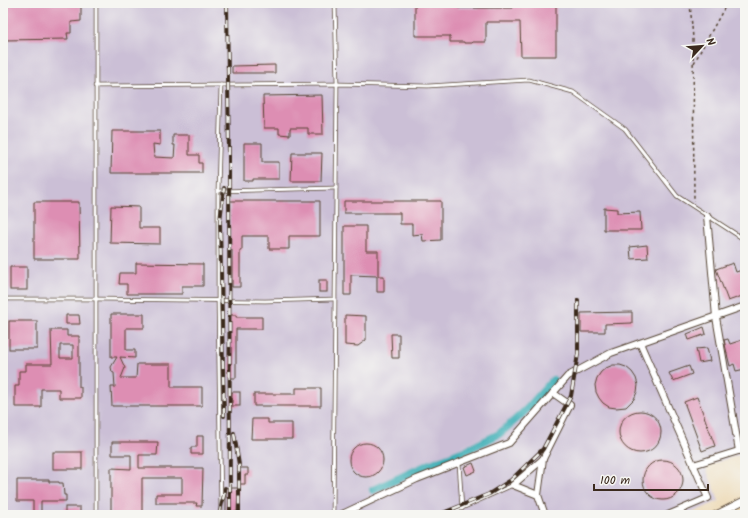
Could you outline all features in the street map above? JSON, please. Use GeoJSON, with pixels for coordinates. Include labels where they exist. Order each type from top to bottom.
{"type":"FeatureCollection","features":[{"type":"Feature","properties":{"kind":"street"},"geometry":{"type":"LineString","coordinates":[[693,465],[742,450],[716,316],[707,216]]}},
{"type":"Feature","properties":{"kind":"street"},"geometry":{"type":"LineString","coordinates":[[340,515],[417,479],[509,443],[568,376],[611,353],[745,306]]}},
{"type":"Feature","properties":{"kind":"street"},"geometry":{"type":"LineString","coordinates":[[640,343],[708,498],[668,515]]}},
{"type":"Feature","properties":{"kind":"street"},"geometry":{"type":"LineString","coordinates":[[545,515],[538,495],[543,459],[570,405],[553,393]]}},
{"type":"Feature","properties":{"kind":"street"},"geometry":{"type":"LineString","coordinates":[[538,495],[513,485],[543,459]]}},
{"type":"Feature","properties":{"kind":"street"},"geometry":{"type":"LineString","coordinates":[[715,515],[745,500]]}},
{"type":"Feature","properties":{"kind":"lane"},"geometry":{"type":"LineString","coordinates":[[96,3],[96,515]]}},
{"type":"Feature","properties":{"kind":"lane"},"geometry":{"type":"LineString","coordinates":[[333,515],[337,84],[335,3]]}},
{"type":"Feature","properties":{"kind":"lane"},"geometry":{"type":"LineString","coordinates":[[96,86],[337,84],[428,86],[529,80],[573,92],[625,129],[677,196],[745,240]]}},
{"type":"Feature","properties":{"kind":"lane"},"geometry":{"type":"LineString","coordinates":[[221,85],[218,191],[221,515]]}},
{"type":"Feature","properties":{"kind":"lane"},"geometry":{"type":"LineString","coordinates":[[218,191],[336,188]]}},
{"type":"Feature","properties":{"kind":"lane"},"geometry":{"type":"LineString","coordinates":[[3,299],[96,298],[265,301],[335,300]]}},
{"type":"Feature","properties":{"kind":"lane"},"geometry":{"type":"LineString","coordinates":[[458,463],[462,509]]}},
{"type":"Feature","properties":{"kind":"lane"},"geometry":{"type":"LineString","coordinates":[[447,515],[513,485]]}},
{"type":"Feature","properties":{"kind":"path"},"geometry":{"type":"LineString","coordinates":[[690,3],[694,64],[694,207]]}},
{"type":"Feature","properties":{"kind":"path"},"geometry":{"type":"LineString","coordinates":[[694,64],[727,3]]}},
{"type":"Feature","properties":{"kind":"shaded area"},"geometry":{"type":"Polygon","coordinates":[[[3,3],[745,3],[745,453],[705,466],[719,501],[687,515],[3,515],[3,3]]]}},
{"type":"Feature","properties":{"kind":"building"},"geometry":{"type":"Polygon","coordinates":[[[3,3],[81,4],[81,21],[71,22],[71,33],[67,33],[68,39],[3,40],[3,3]]]}},
{"type":"Feature","properties":{"kind":"building"},"geometry":{"type":"Polygon","coordinates":[[[415,3],[458,3],[458,8],[513,8],[513,3],[556,3],[556,56],[521,56],[520,22],[486,22],[486,42],[450,42],[450,36],[415,36],[415,3]]]}},
{"type":"Feature","properties":{"kind":"building"},"geometry":{"type":"Polygon","coordinates":[[[275,65],[275,73],[232,73],[232,66],[275,65]]]}},
{"type":"Feature","properties":{"kind":"building"},"geometry":{"type":"Polygon","coordinates":[[[322,95],[323,134],[308,134],[308,128],[290,128],[290,135],[279,134],[279,128],[264,128],[263,96],[322,95]]]}},
{"type":"Feature","properties":{"kind":"building"},"geometry":{"type":"Polygon","coordinates":[[[112,131],[160,131],[160,145],[153,144],[154,157],[174,158],[175,145],[173,145],[173,135],[189,135],[189,155],[199,155],[199,163],[202,163],[202,173],[111,173],[112,131]]]}},
{"type":"Feature","properties":{"kind":"building"},"geometry":{"type":"Polygon","coordinates":[[[244,143],[262,143],[262,162],[279,162],[279,179],[253,179],[253,181],[244,181],[244,143]]]}},
{"type":"Feature","properties":{"kind":"building"},"geometry":{"type":"Polygon","coordinates":[[[292,153],[322,153],[321,181],[291,181],[292,153]]]}},
{"type":"Feature","properties":{"kind":"building"},"geometry":{"type":"Polygon","coordinates":[[[230,201],[320,201],[320,236],[289,236],[289,249],[269,249],[269,236],[242,236],[242,250],[240,250],[240,287],[232,287],[230,201]]]}},
{"type":"Feature","properties":{"kind":"building"},"geometry":{"type":"Polygon","coordinates":[[[344,201],[441,201],[441,240],[423,241],[422,234],[412,235],[412,224],[400,224],[400,213],[344,213],[344,201]]]}},
{"type":"Feature","properties":{"kind":"building"},"geometry":{"type":"Polygon","coordinates":[[[34,202],[79,202],[80,259],[34,259],[34,202]]]}},
{"type":"Feature","properties":{"kind":"building"},"geometry":{"type":"Polygon","coordinates":[[[111,206],[139,207],[139,228],[160,228],[160,244],[110,243],[111,206]]]}},
{"type":"Feature","properties":{"kind":"building"},"geometry":{"type":"Polygon","coordinates":[[[604,208],[617,209],[617,213],[640,212],[641,230],[604,230],[604,208]]]}},
{"type":"Feature","properties":{"kind":"building"},"geometry":{"type":"Polygon","coordinates":[[[344,226],[366,226],[366,251],[378,251],[378,276],[384,276],[384,292],[377,292],[377,276],[351,275],[351,295],[344,295],[344,226]]]}},
{"type":"Feature","properties":{"kind":"building"},"geometry":{"type":"Polygon","coordinates":[[[647,245],[648,258],[631,259],[630,247],[647,245]]]}},
{"type":"Feature","properties":{"kind":"building"},"geometry":{"type":"Polygon","coordinates":[[[136,263],[203,264],[203,286],[182,286],[182,294],[127,294],[127,284],[119,284],[120,273],[136,273],[136,263]]]}},
{"type":"Feature","properties":{"kind":"building"},"geometry":{"type":"Polygon","coordinates":[[[733,263],[736,272],[745,269],[745,295],[728,301],[716,269],[733,263]]]}},
{"type":"Feature","properties":{"kind":"building"},"geometry":{"type":"Polygon","coordinates":[[[10,267],[27,267],[27,290],[10,290],[10,267]]]}},
{"type":"Feature","properties":{"kind":"building"},"geometry":{"type":"Polygon","coordinates":[[[319,280],[327,280],[327,292],[319,292],[319,280]]]}},
{"type":"Feature","properties":{"kind":"building"},"geometry":{"type":"Polygon","coordinates":[[[632,312],[632,323],[605,324],[605,332],[581,332],[581,313],[632,312]]]}},
{"type":"Feature","properties":{"kind":"building"},"geometry":{"type":"Polygon","coordinates":[[[111,314],[144,314],[144,328],[126,328],[126,350],[135,350],[135,358],[120,357],[125,368],[121,378],[136,378],[137,364],[171,364],[171,387],[202,387],[202,406],[112,406],[111,387],[115,387],[114,373],[112,372],[111,367],[117,357],[111,357],[111,314]]]}},
{"type":"Feature","properties":{"kind":"building"},"geometry":{"type":"Polygon","coordinates":[[[66,315],[79,315],[80,324],[66,324],[66,315]]]}},
{"type":"Feature","properties":{"kind":"building"},"geometry":{"type":"Polygon","coordinates":[[[230,315],[236,315],[236,317],[262,317],[262,329],[236,329],[236,378],[230,378],[230,315]]]}},
{"type":"Feature","properties":{"kind":"building"},"geometry":{"type":"Polygon","coordinates":[[[345,315],[366,316],[366,340],[358,346],[345,345],[345,315]]]}},
{"type":"Feature","properties":{"kind":"building"},"geometry":{"type":"Polygon","coordinates":[[[9,321],[37,321],[37,349],[9,349],[9,321]]]}},
{"type":"Feature","properties":{"kind":"building"},"geometry":{"type":"Polygon","coordinates":[[[704,327],[706,334],[689,340],[687,334],[704,327]]]}},
{"type":"Feature","properties":{"kind":"building"},"geometry":{"type":"Polygon","coordinates":[[[51,330],[67,330],[67,336],[79,336],[79,387],[81,387],[81,398],[59,398],[59,389],[41,389],[41,407],[15,407],[15,386],[19,386],[19,371],[26,371],[26,364],[52,364],[51,330]],[[60,345],[60,358],[73,358],[73,345],[60,345]]]}},
{"type":"Feature","properties":{"kind":"building"},"geometry":{"type":"Polygon","coordinates":[[[391,334],[399,334],[399,358],[392,358],[391,334]]]}},
{"type":"Feature","properties":{"kind":"building"},"geometry":{"type":"Polygon","coordinates":[[[728,339],[730,344],[745,339],[745,369],[736,371],[734,364],[730,366],[724,340],[728,339]]]}},
{"type":"Feature","properties":{"kind":"building"},"geometry":{"type":"Polygon","coordinates":[[[707,348],[710,361],[699,363],[696,349],[707,348]]]}},
{"type":"Feature","properties":{"kind":"building"},"geometry":{"type":"Polygon","coordinates":[[[613,365],[626,367],[636,378],[638,385],[637,392],[634,399],[626,407],[609,407],[603,403],[596,392],[595,385],[597,378],[601,372],[613,365]]]}},
{"type":"Feature","properties":{"kind":"building"},"geometry":{"type":"Polygon","coordinates":[[[689,366],[692,374],[673,381],[669,373],[689,366]]]}},
{"type":"Feature","properties":{"kind":"building"},"geometry":{"type":"Polygon","coordinates":[[[296,388],[321,388],[321,406],[254,406],[254,394],[296,394],[296,388]]]}},
{"type":"Feature","properties":{"kind":"building"},"geometry":{"type":"Polygon","coordinates":[[[232,392],[240,392],[240,406],[232,406],[232,392]]]}},
{"type":"Feature","properties":{"kind":"building"},"geometry":{"type":"Polygon","coordinates":[[[697,397],[715,446],[702,451],[684,402],[697,397]]]}},
{"type":"Feature","properties":{"kind":"building"},"geometry":{"type":"Polygon","coordinates":[[[636,411],[644,411],[652,414],[658,420],[661,432],[658,444],[652,450],[644,453],[636,453],[628,450],[622,444],[619,436],[619,428],[622,420],[628,414],[636,411]]]}},
{"type":"Feature","properties":{"kind":"building"},"geometry":{"type":"Polygon","coordinates":[[[252,419],[268,419],[268,423],[292,423],[292,439],[251,439],[252,419]]]}},
{"type":"Feature","properties":{"kind":"building"},"geometry":{"type":"Polygon","coordinates":[[[197,436],[203,436],[203,454],[191,454],[191,447],[197,447],[197,436]]]}},
{"type":"Feature","properties":{"kind":"building"},"geometry":{"type":"Polygon","coordinates":[[[112,442],[158,442],[157,455],[139,455],[139,468],[203,468],[202,506],[196,506],[197,503],[156,503],[156,494],[182,494],[182,478],[142,478],[142,515],[111,515],[111,468],[131,469],[131,455],[112,455],[112,442]]]}},
{"type":"Feature","properties":{"kind":"building"},"geometry":{"type":"Polygon","coordinates":[[[363,443],[369,443],[373,444],[380,450],[383,460],[382,467],[376,474],[369,477],[363,477],[359,476],[352,470],[349,463],[349,457],[350,453],[356,446],[363,443]]]}},
{"type":"Feature","properties":{"kind":"building"},"geometry":{"type":"Polygon","coordinates":[[[53,452],[82,452],[82,469],[53,469],[53,452]]]}},
{"type":"Feature","properties":{"kind":"building"},"geometry":{"type":"Polygon","coordinates":[[[659,460],[667,460],[674,463],[680,469],[683,480],[680,491],[674,497],[667,500],[659,500],[652,497],[646,491],[643,484],[643,476],[646,469],[652,463],[659,460]]]}},
{"type":"Feature","properties":{"kind":"building"},"geometry":{"type":"Polygon","coordinates":[[[473,463],[476,471],[467,475],[464,467],[473,463]]]}},
{"type":"Feature","properties":{"kind":"building"},"geometry":{"type":"Polygon","coordinates":[[[238,468],[248,468],[248,475],[245,475],[245,484],[238,484],[238,468]]]}},
{"type":"Feature","properties":{"kind":"building"},"geometry":{"type":"Polygon","coordinates":[[[17,480],[49,480],[49,482],[63,483],[66,501],[41,501],[41,515],[33,515],[33,501],[17,501],[17,480]]]}},
{"type":"Feature","properties":{"kind":"building"},"geometry":{"type":"Polygon","coordinates":[[[226,488],[238,488],[237,512],[226,512],[226,488]]]}},
{"type":"Feature","properties":{"kind":"building"},"geometry":{"type":"Polygon","coordinates":[[[65,507],[80,507],[80,515],[65,515],[65,507]]]}},
{"type":"Feature","properties":{"kind":"waterway"},"geometry":{"type":"LineString","coordinates":[[373,490],[428,465],[467,450],[499,434],[527,409],[553,380]]}},
{"type":"Feature","properties":{"kind":"railway"},"geometry":{"type":"LineString","coordinates":[[227,3],[230,515]]}},
{"type":"Feature","properties":{"kind":"railway"},"geometry":{"type":"LineString","coordinates":[[224,188],[220,221],[224,416]]}},
{"type":"Feature","properties":{"kind":"railway"},"geometry":{"type":"LineString","coordinates":[[438,515],[489,494],[511,480],[543,449],[571,396],[578,354],[578,300]]}},
{"type":"Feature","properties":{"kind":"railway"},"geometry":{"type":"LineString","coordinates":[[234,433],[239,465],[239,515]]}},
{"type":"Feature","properties":{"kind":"railway"},"geometry":{"type":"LineString","coordinates":[[219,515],[225,488]]}}]}
